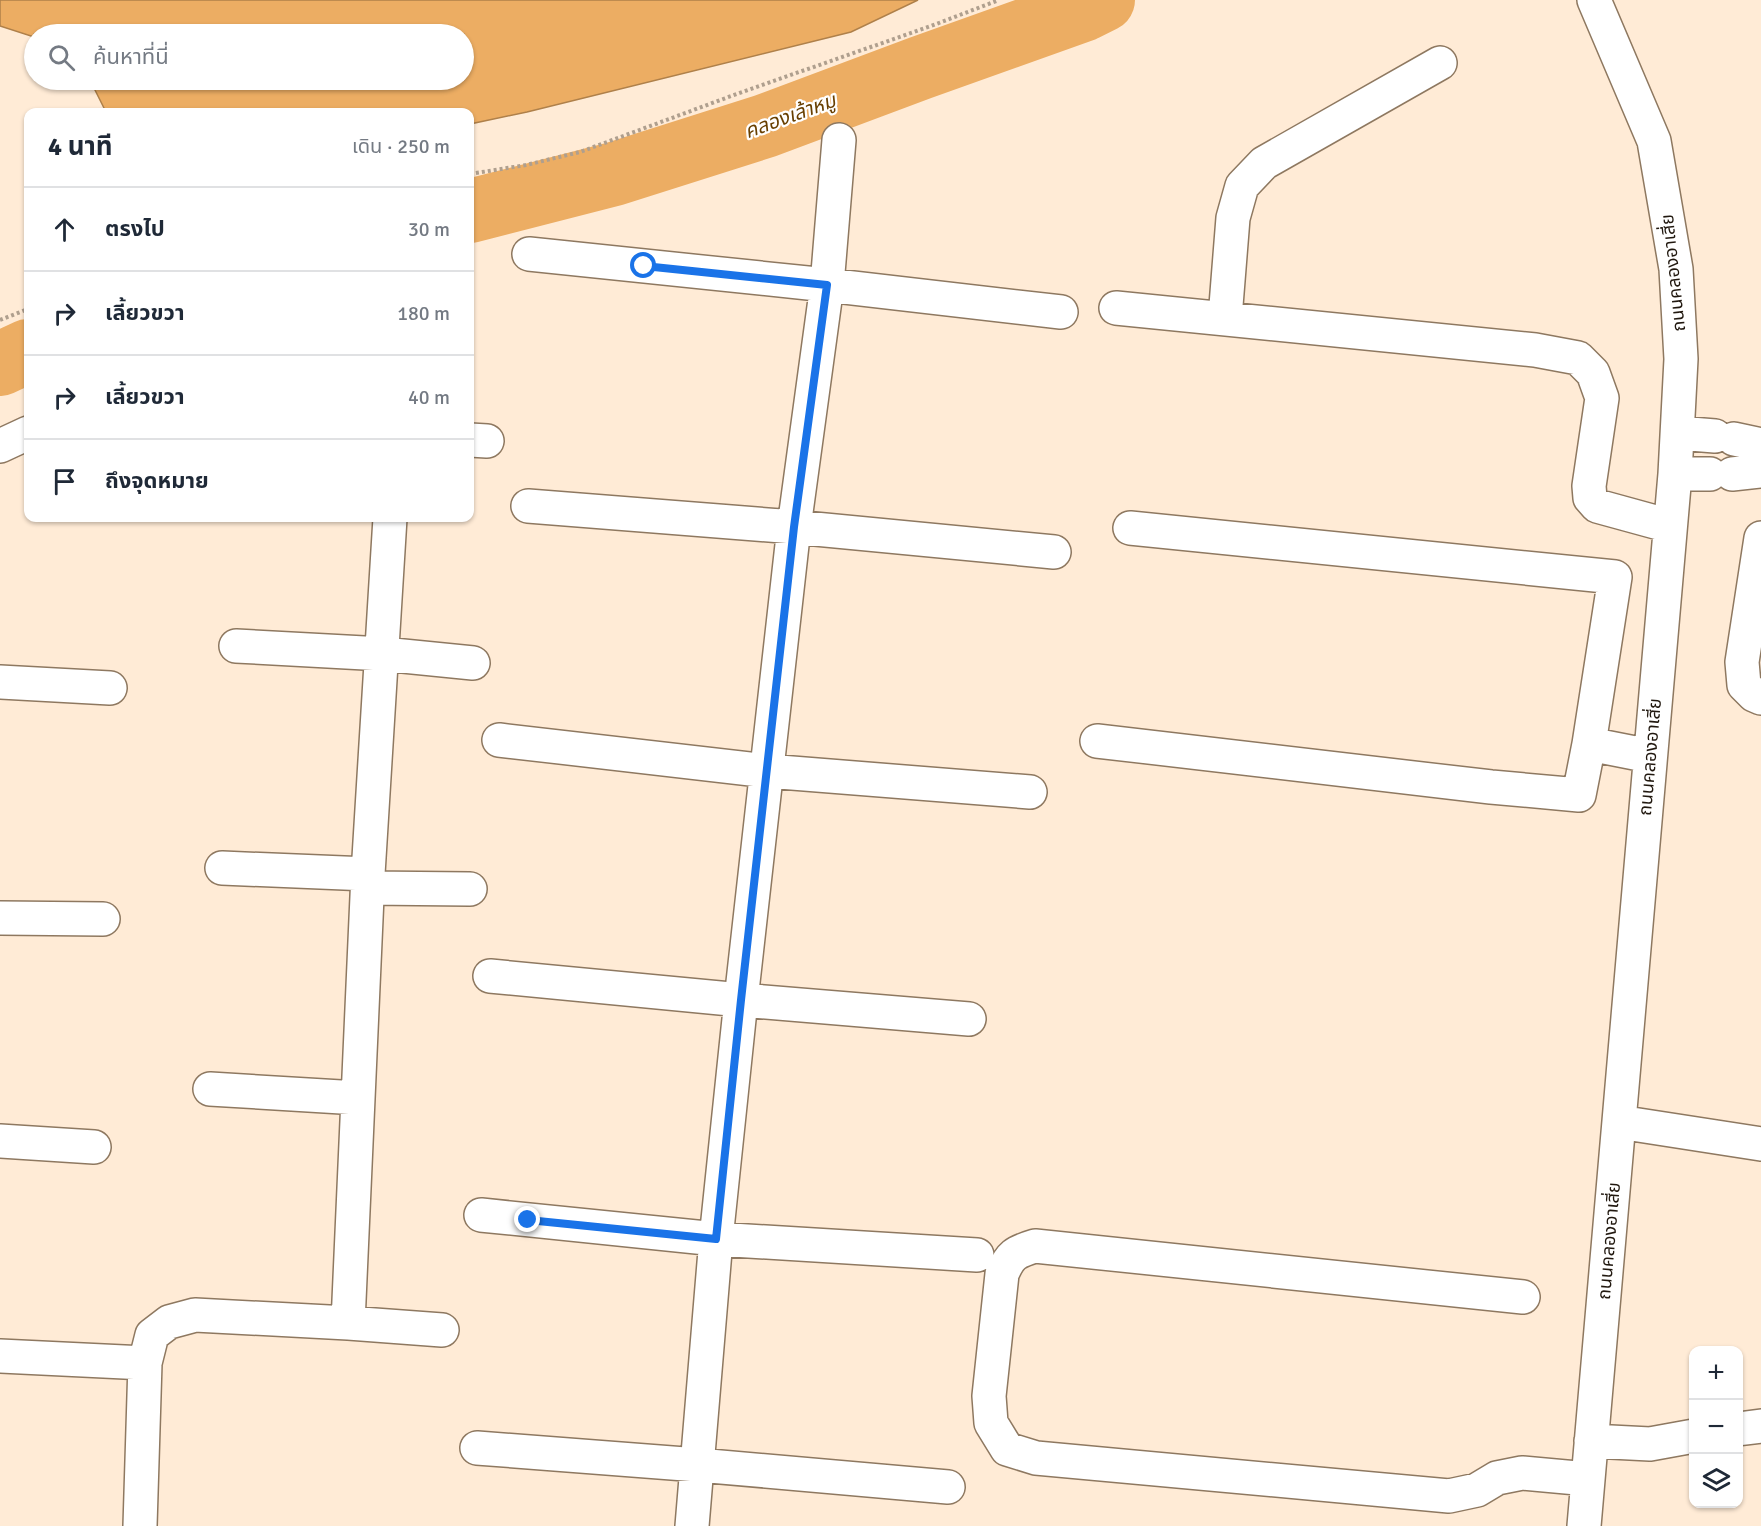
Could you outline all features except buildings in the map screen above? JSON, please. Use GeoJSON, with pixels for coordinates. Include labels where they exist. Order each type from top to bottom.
{"type":"FeatureCollection","features":[{"type":"Feature","properties":{"kind":"street","name":"ถนนคลองอาเสี่ย"},"geometry":{"type":"LineString","coordinates":[[1584,1526],[1675,474],[1682,359],[1676,269],[1654,141],[1594,0]]}},
{"type":"Feature","properties":{"kind":"street"},"geometry":{"type":"LineString","coordinates":[[1225,318],[1233,218],[1242,186],[1264,163],[1440,63]]}},
{"type":"Feature","properties":{"kind":"street"},"geometry":{"type":"LineString","coordinates":[[692,1526],[716,1239],[741,1000],[794,527],[827,285],[839,140]]}},
{"type":"Feature","properties":{"kind":"street"},"geometry":{"type":"LineString","coordinates":[[529,255],[827,285],[1061,312]]}},
{"type":"Feature","properties":{"kind":"street"},"geometry":{"type":"LineString","coordinates":[[1116,308],[1535,350],[1578,358],[1593,373],[1602,398],[1589,486],[1590,498],[1597,506],[1670,526]]}},
{"type":"Feature","properties":{"kind":"street"},"geometry":{"type":"LineString","coordinates":[[1678,433],[1737,440]]}},
{"type":"Feature","properties":{"kind":"street"},"geometry":{"type":"LineString","coordinates":[[0,446],[24,436]]}},
{"type":"Feature","properties":{"kind":"street"},"geometry":{"type":"LineString","coordinates":[[1675,474],[1734,473]]}},
{"type":"Feature","properties":{"kind":"street"},"geometry":{"type":"LineString","coordinates":[[528,506],[794,527],[1054,552]]}},
{"type":"Feature","properties":{"kind":"street"},"geometry":{"type":"LineString","coordinates":[[348,1323],[368,881],[390,522]]}},
{"type":"Feature","properties":{"kind":"street"},"geometry":{"type":"LineString","coordinates":[[1097,741],[1491,787],[1580,795],[1615,577],[1130,528]]}},
{"type":"Feature","properties":{"kind":"street"},"geometry":{"type":"LineString","coordinates":[[1761,538],[1756,609],[1742,662],[1744,685],[1754,695],[1761,698]]}},
{"type":"Feature","properties":{"kind":"street"},"geometry":{"type":"LineString","coordinates":[[236,646],[382,654],[473,663]]}},
{"type":"Feature","properties":{"kind":"street"},"geometry":{"type":"LineString","coordinates":[[0,682],[110,688]]}},
{"type":"Feature","properties":{"kind":"street"},"geometry":{"type":"LineString","coordinates":[[499,740],[767,771],[1030,792]]}},
{"type":"Feature","properties":{"kind":"street"},"geometry":{"type":"LineString","coordinates":[[1589,744],[1650,756]]}},
{"type":"Feature","properties":{"kind":"street"},"geometry":{"type":"LineString","coordinates":[[222,868],[470,889]]}},
{"type":"Feature","properties":{"kind":"street"},"geometry":{"type":"LineString","coordinates":[[0,918],[103,919]]}},
{"type":"Feature","properties":{"kind":"street"},"geometry":{"type":"LineString","coordinates":[[490,976],[969,1019]]}},
{"type":"Feature","properties":{"kind":"street"},"geometry":{"type":"LineString","coordinates":[[210,1089],[358,1098]]}},
{"type":"Feature","properties":{"kind":"street"},"geometry":{"type":"LineString","coordinates":[[1619,1122],[1761,1144]]}},
{"type":"Feature","properties":{"kind":"street"},"geometry":{"type":"LineString","coordinates":[[0,1141],[94,1147]]}},
{"type":"Feature","properties":{"kind":"street"},"geometry":{"type":"LineString","coordinates":[[481,1215],[716,1239],[977,1255]]}},
{"type":"Feature","properties":{"kind":"street"},"geometry":{"type":"LineString","coordinates":[[1523,1297],[1035,1246],[1017,1252],[1008,1260],[1002,1274],[989,1396],[991,1424],[1007,1449],[1036,1458],[1449,1496],[1477,1490],[1497,1478],[1522,1473],[1588,1479]]}},
{"type":"Feature","properties":{"kind":"street"},"geometry":{"type":"LineString","coordinates":[[141,1526],[146,1363],[152,1335],[169,1322],[195,1315],[442,1330]]}},
{"type":"Feature","properties":{"kind":"street"},"geometry":{"type":"LineString","coordinates":[[0,1356],[146,1363]]}},
{"type":"Feature","properties":{"kind":"street"},"geometry":{"type":"LineString","coordinates":[[1743,1428],[1761,1426]]}},
{"type":"Feature","properties":{"kind":"street"},"geometry":{"type":"LineString","coordinates":[[1591,1441],[1650,1444],[1689,1437]]}},
{"type":"Feature","properties":{"kind":"street"},"geometry":{"type":"LineString","coordinates":[[477,1448],[948,1487]]}},
{"type":"Feature","properties":{"kind":"path"},"geometry":{"type":"LineString","coordinates":[[474,173],[526,165],[580,152],[999,0]]}},
{"type":"Feature","properties":{"kind":"path"},"geometry":{"type":"LineString","coordinates":[[0,320],[24,311]]}},
{"type":"Feature","properties":{"kind":"shaded area"},"geometry":{"type":"Polygon","coordinates":[[[0,0],[918,0],[851,32],[474,123],[474,108],[104,108],[95,90],[474,90],[474,24],[24,24],[24,34],[0,26],[0,0]]]}},
{"type":"Feature","properties":{"kind":"waterway","name":"คลองเล้าหมู"},"geometry":{"type":"LineString","coordinates":[[474,210],[614,174],[765,126],[1085,9],[1103,0]]}},
{"type":"Feature","properties":{"kind":"waterway","name":"คลองเล้าหมู"},"geometry":{"type":"LineString","coordinates":[[0,364],[24,353]]}},
{"type":"Feature","properties":{"kind":"route"},"geometry":{"type":"LineString","coordinates":[[528,1220],[716,1239],[794,527],[827,285],[644,266]]}}]}
